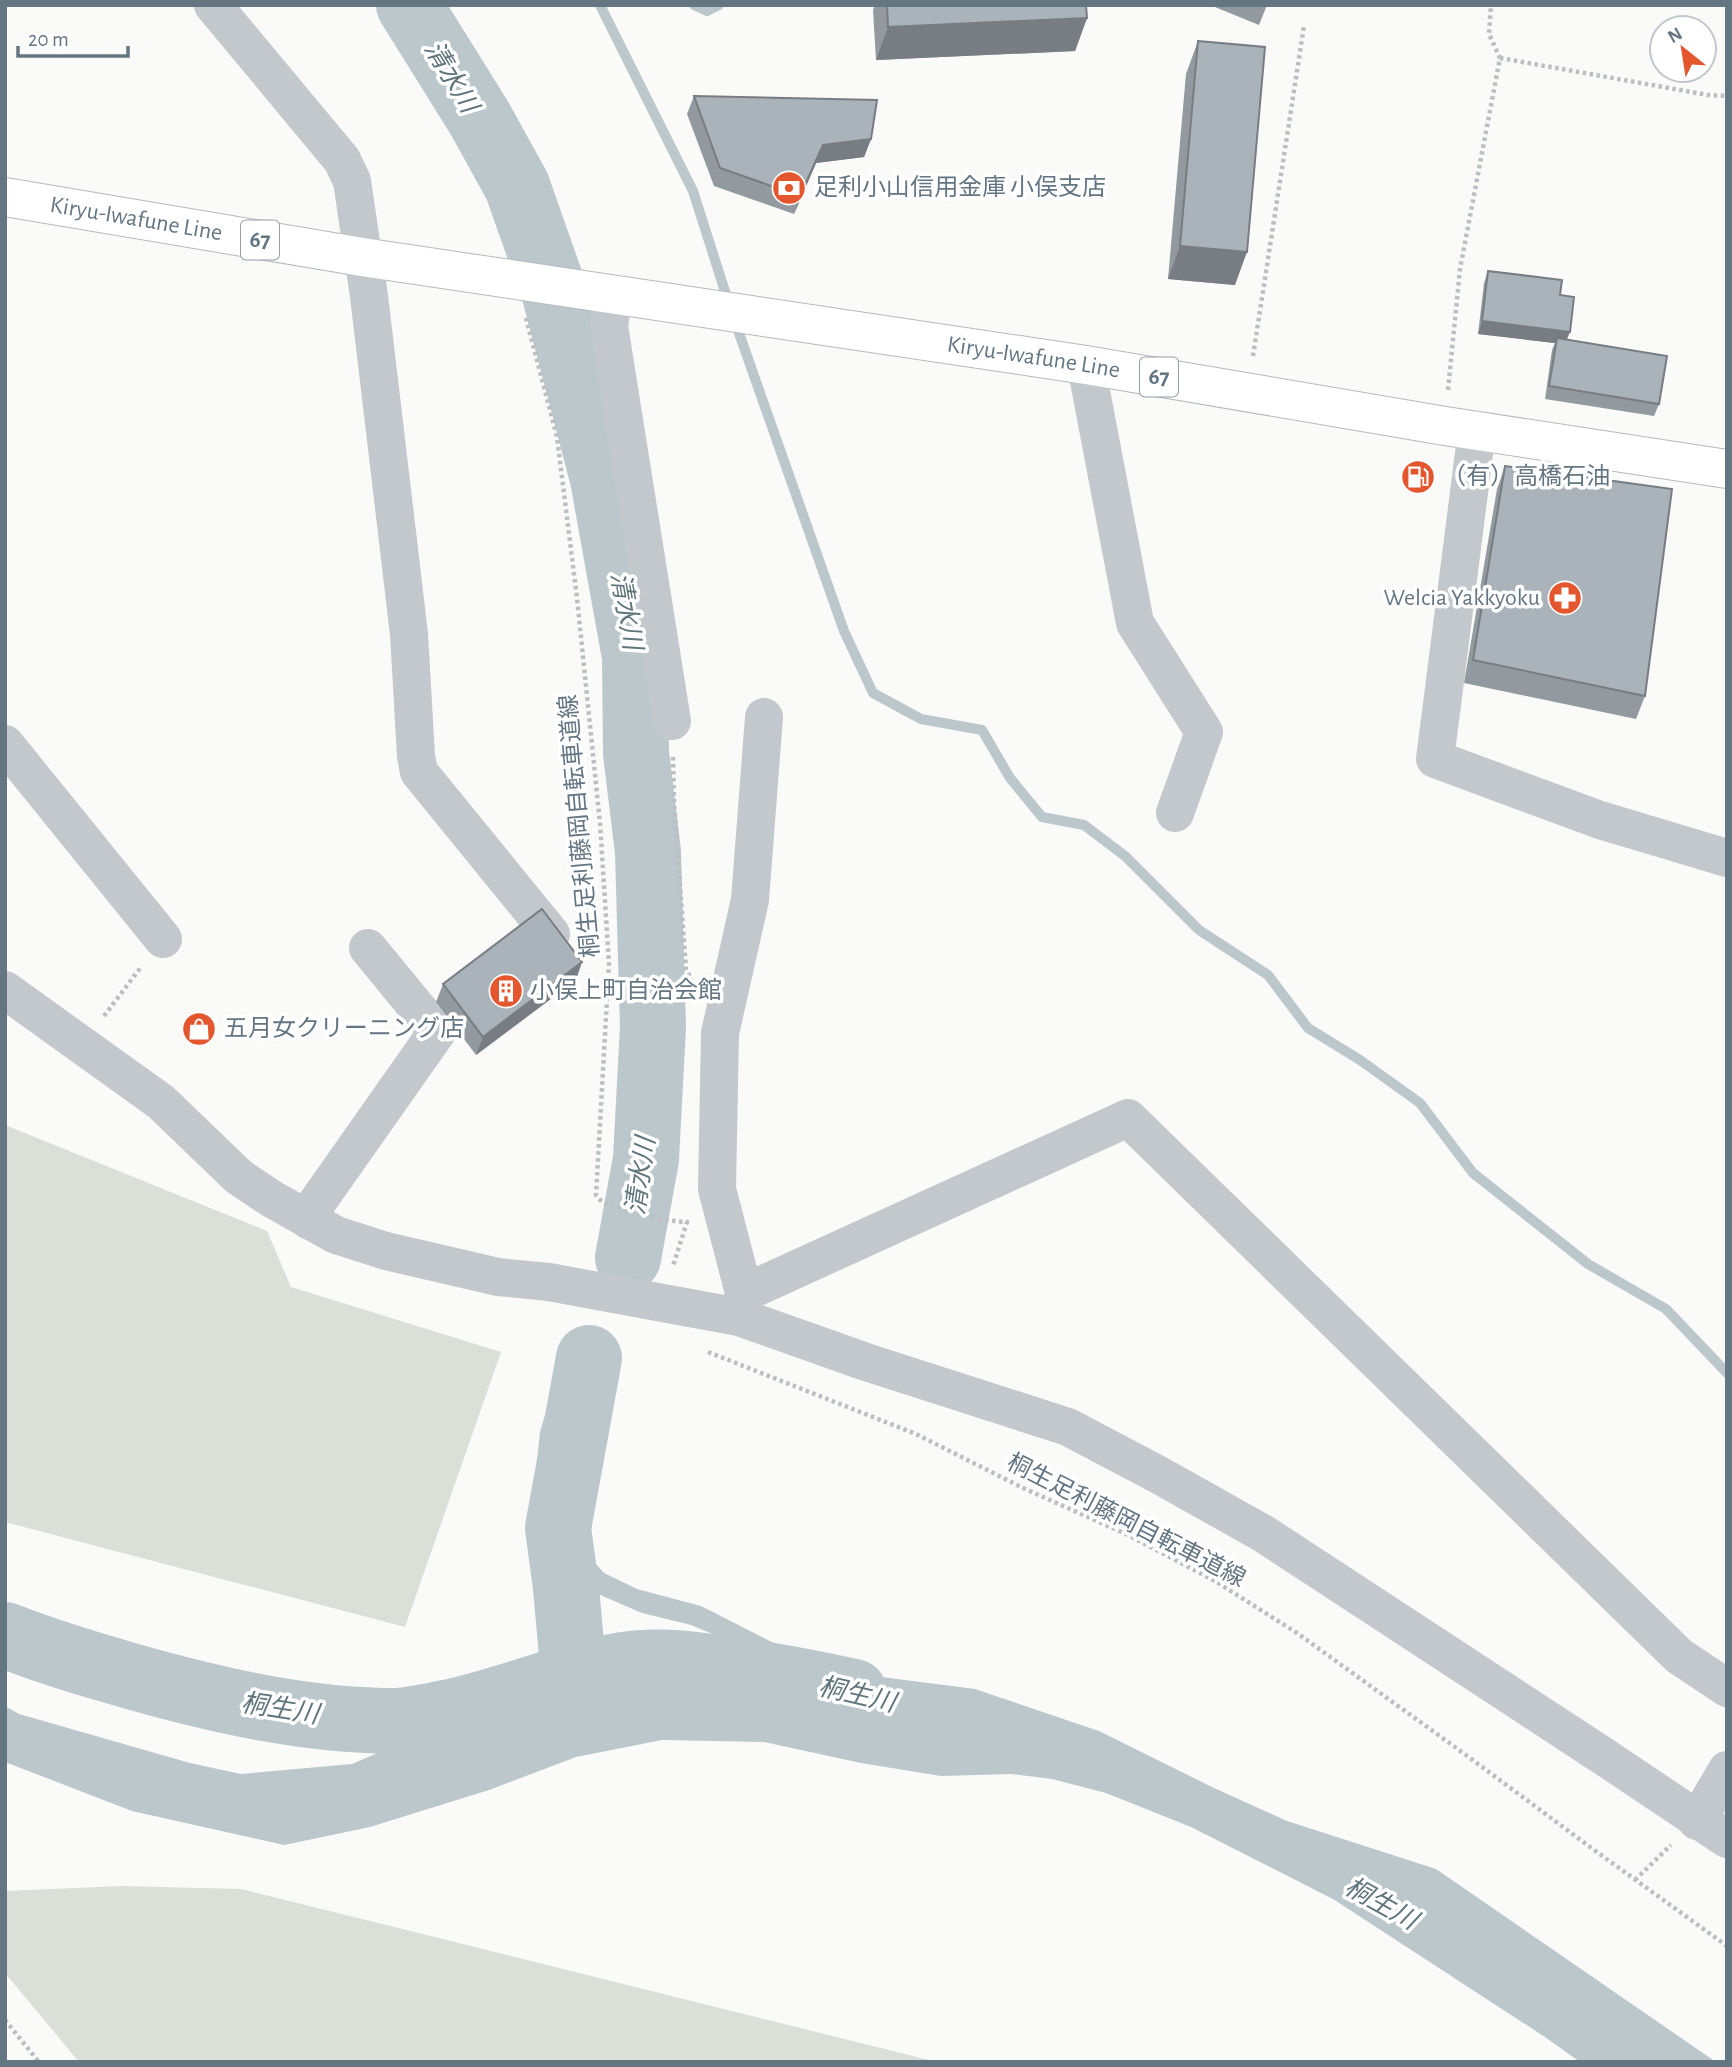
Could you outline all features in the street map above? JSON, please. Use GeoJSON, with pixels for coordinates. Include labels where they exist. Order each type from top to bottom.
{"type":"FeatureCollection","features":[{"type":"Feature","properties":{"kind":"main road","name":"Kiryu-Iwafune Line"},"geometry":{"type":"LineString","coordinates":[[7,199],[515,279]]}},
{"type":"Feature","properties":{"kind":"main road","name":"67"},"geometry":{"type":"LineString","coordinates":[[515,279],[602,293]]}},
{"type":"Feature","properties":{"kind":"main road","name":"Kiryu-Iwafune Line"},"geometry":{"type":"LineString","coordinates":[[602,293],[1086,365],[1461,428],[1727,469]]}},
{"type":"Feature","properties":{"kind":"street"},"geometry":{"type":"LineString","coordinates":[[213,5],[342,160],[352,181],[369,296],[409,634],[419,772],[551,934]]}},
{"type":"Feature","properties":{"kind":"street"},"geometry":{"type":"LineString","coordinates":[[602,293],[671,722]]}},
{"type":"Feature","properties":{"kind":"street"},"geometry":{"type":"LineString","coordinates":[[1086,365],[1135,623],[1204,732],[1175,813]]}},
{"type":"Feature","properties":{"kind":"street"},"geometry":{"type":"LineString","coordinates":[[1461,428],[1435,759],[1600,820],[1727,858]]}},
{"type":"Feature","properties":{"kind":"street"},"geometry":{"type":"LineString","coordinates":[[742,1305],[718,1189],[720,1033],[750,901],[764,718]]}},
{"type":"Feature","properties":{"kind":"street"},"geometry":{"type":"LineString","coordinates":[[5,744],[163,939]]}},
{"type":"Feature","properties":{"kind":"street"},"geometry":{"type":"LineString","coordinates":[[310,1221],[316,1204],[438,1032],[368,948]]}},
{"type":"Feature","properties":{"kind":"street"},"geometry":{"type":"LineString","coordinates":[[5,990],[161,1101],[239,1177],[336,1235],[386,1251],[498,1277],[742,1305],[866,1362],[1068,1427],[1264,1534],[1712,1830],[1727,1770]]}},
{"type":"Feature","properties":{"kind":"street"},"geometry":{"type":"LineString","coordinates":[[742,1305],[1128,1118],[1679,1656],[1727,1688]]}},
{"type":"Feature","properties":{"kind":"path"},"geometry":{"type":"LineString","coordinates":[[1461,428],[1460,269],[1500,58],[1489,34],[1491,5]]}},
{"type":"Feature","properties":{"kind":"path"},"geometry":{"type":"LineString","coordinates":[[1248,392],[1304,26]]}},
{"type":"Feature","properties":{"kind":"path"},"geometry":{"type":"LineString","coordinates":[[1500,58],[1708,95],[1727,96]]}},
{"type":"Feature","properties":{"kind":"path","name":"桐生足利藤岡自転車道線"},"geometry":{"type":"LineString","coordinates":[[515,279],[557,437],[600,824],[609,964],[596,1195],[602,1202],[660,1220],[687,1222],[671,1271]]}},
{"type":"Feature","properties":{"kind":"path"},"geometry":{"type":"LineString","coordinates":[[671,722],[686,969],[698,991],[723,1020]]}},
{"type":"Feature","properties":{"kind":"path"},"geometry":{"type":"LineString","coordinates":[[82,1044],[163,939]]}},
{"type":"Feature","properties":{"kind":"path","name":"桐生足利藤岡自転車道線"},"geometry":{"type":"LineString","coordinates":[[703,1350],[916,1434],[1023,1488],[1126,1534],[1215,1581],[1297,1633],[1727,1946]]}},
{"type":"Feature","properties":{"kind":"path"},"geometry":{"type":"LineString","coordinates":[[1634,1880],[1712,1830]]}},
{"type":"Feature","properties":{"kind":"path"},"geometry":{"type":"LineString","coordinates":[[5,2021],[39,2062]]}},
{"type":"Feature","properties":{"kind":"shaded area"},"geometry":{"type":"Polygon","coordinates":[[[5,1125],[267,1231],[291,1287],[501,1352],[405,1627],[5,1522],[5,1125]]]}},
{"type":"Feature","properties":{"kind":"shaded area"},"geometry":{"type":"Polygon","coordinates":[[[122,1886],[241,1889],[937,2062],[79,2062],[5,1973],[5,1891],[122,1886]]]}},
{"type":"Feature","properties":{"kind":"water"},"geometry":{"type":"Polygon","coordinates":[[[565,1349],[610,1366],[577,1464],[569,1520],[578,1544],[604,1573],[637,1589],[701,1606],[803,1658],[858,1674],[975,1689],[1099,1731],[1287,1821],[1436,1869],[1716,2062],[1580,2062],[1333,1899],[1191,1827],[1106,1793],[1052,1779],[1011,1774],[941,1776],[861,1763],[764,1742],[662,1740],[576,1757],[489,1790],[370,1827],[284,1845],[132,1811],[5,1762],[5,1706],[19,1714],[190,1763],[241,1774],[352,1764],[445,1724],[528,1698],[640,1682],[775,1689],[742,1646],[691,1625],[642,1613],[584,1588],[554,1563],[545,1546],[535,1481],[540,1432],[565,1349]]]}},
{"type":"Feature","properties":{"kind":"building"},"geometry":{"type":"Polygon","coordinates":[[[887,5],[1086,5],[1087,18],[888,27],[887,5]]]}},
{"type":"Feature","properties":{"kind":"building"},"geometry":{"type":"Polygon","coordinates":[[[1198,41],[1265,47],[1247,252],[1180,246],[1198,41]]]}},
{"type":"Feature","properties":{"kind":"building"},"geometry":{"type":"Polygon","coordinates":[[[694,96],[877,100],[871,139],[823,145],[800,196],[720,168],[694,96]]]}},
{"type":"Feature","properties":{"kind":"building"},"geometry":{"type":"Polygon","coordinates":[[[1488,271],[1562,280],[1560,295],[1574,297],[1570,332],[1482,321],[1488,271]]]}},
{"type":"Feature","properties":{"kind":"building"},"geometry":{"type":"Polygon","coordinates":[[[1557,338],[1667,356],[1659,404],[1549,386],[1557,338]]]}},
{"type":"Feature","properties":{"kind":"building","name":"Welcia Yakkyoku"},"geometry":{"type":"Polygon","coordinates":[[[1505,466],[1672,489],[1645,696],[1473,660],[1505,466]]]}},
{"type":"Feature","properties":{"kind":"building","name":"小俣上町自治会館"},"geometry":{"type":"Polygon","coordinates":[[[542,909],[582,962],[483,1037],[443,984],[542,909]]]}},
{"type":"Feature","properties":{"kind":"waterway","name":"清水川"},"geometry":{"type":"LineString","coordinates":[[409,5],[480,119],[517,186],[554,291],[603,479],[635,657],[636,753],[648,852],[653,1027],[646,1159],[628,1258]]}},
{"type":"Feature","properties":{"kind":"waterway"},"geometry":{"type":"LineString","coordinates":[[600,5],[693,191],[729,304]]}},
{"type":"Feature","properties":{"kind":"waterway"},"geometry":{"type":"LineString","coordinates":[[694,5],[707,11],[719,5]]}},
{"type":"Feature","properties":{"kind":"waterway"},"geometry":{"type":"LineString","coordinates":[[734,319],[844,631],[873,693],[921,719],[982,730],[1010,778],[1042,817],[1084,825],[1125,856],[1199,930],[1268,975],[1308,1028],[1360,1060],[1420,1103],[1473,1173],[1588,1264],[1666,1309],[1727,1373]]}},
{"type":"Feature","properties":{"kind":"waterway","name":"清水川"},"geometry":{"type":"LineString","coordinates":[[574,1677],[558,1528],[589,1358]]}},
{"type":"Feature","properties":{"kind":"waterway","name":"桐生川"},"geometry":{"type":"LineString","coordinates":[[5,1635],[90,1664],[204,1695],[268,1709],[332,1718],[411,1720],[476,1706],[581,1675],[623,1665],[646,1663],[680,1663],[731,1669],[854,1692]]}},
{"type":"Feature","properties":{"kind":"place","name":"足利小山信用金庫 小俣支店"},"geometry":{"type":"Point","coordinates":[789,188]}},
{"type":"Feature","properties":{"kind":"place","name":"（有）高橋石油"},"geometry":{"type":"Point","coordinates":[1418,477]}},
{"type":"Feature","properties":{"kind":"place","name":"Welcia Yakkyoku"},"geometry":{"type":"Point","coordinates":[1565,598]}},
{"type":"Feature","properties":{"kind":"place","name":"小俣上町自治会館"},"geometry":{"type":"Point","coordinates":[506,991]}},
{"type":"Feature","properties":{"kind":"place","name":"五月女クリーニング店"},"geometry":{"type":"Point","coordinates":[199,1029]}}]}
